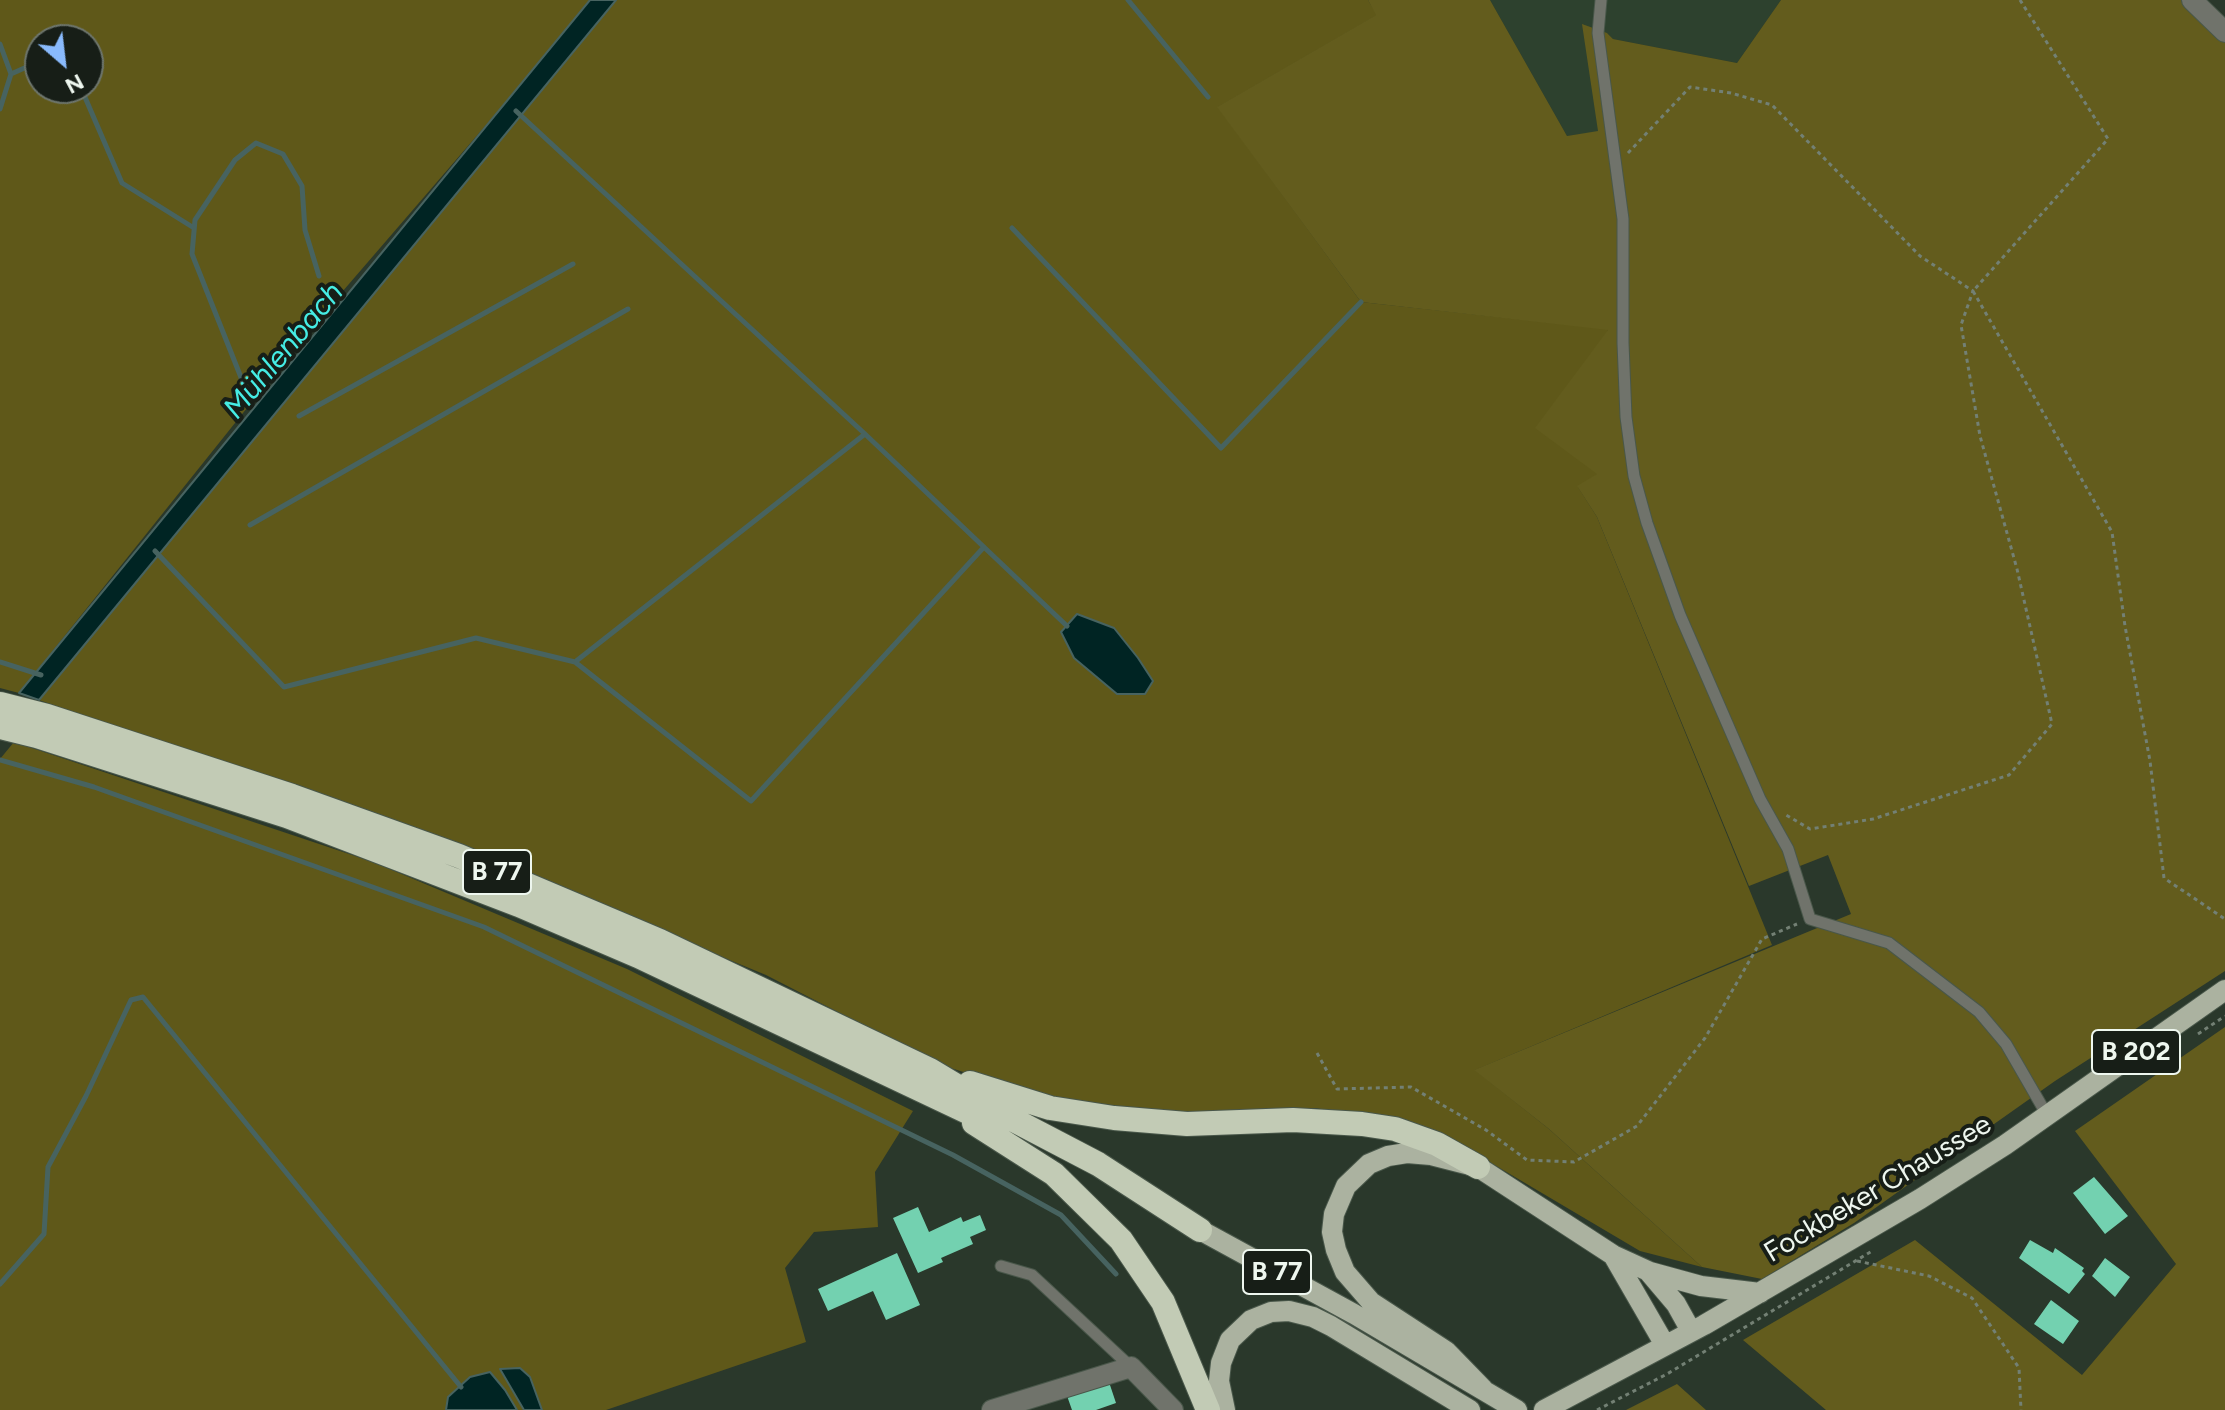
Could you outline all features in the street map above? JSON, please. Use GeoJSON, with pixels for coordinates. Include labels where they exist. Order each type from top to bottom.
{"type":"FeatureCollection","features":[{"type":"Feature","properties":{"kind":"highway","name":"B 77"},"geometry":{"type":"LineString","coordinates":[[0,704],[42,726],[292,796],[459,856],[660,941],[927,1082],[1010,1118],[1098,1164],[1200,1230]]}},
{"type":"Feature","properties":{"kind":"highway","name":"B 77"},"geometry":{"type":"LineString","coordinates":[[0,727],[42,726]]}},
{"type":"Feature","properties":{"kind":"highway"},"geometry":{"type":"LineString","coordinates":[[927,1082],[1077,1114],[1187,1124],[1318,1121],[1395,1129],[1437,1144],[1478,1167]]}},
{"type":"Feature","properties":{"kind":"highway"},"geometry":{"type":"LineString","coordinates":[[927,1082],[1054,1174],[1121,1240],[1163,1302],[1208,1410]]}},
{"type":"Feature","properties":{"kind":"main road","name":"Fockbeker Chaussee"},"geometry":{"type":"LineString","coordinates":[[1544,1410],[1840,1248],[2005,1145],[2225,990]]}},
{"type":"Feature","properties":{"kind":"main road"},"geometry":{"type":"LineString","coordinates":[[1485,1390],[1446,1351],[1371,1302],[1345,1272],[1332,1232],[1338,1200],[1346,1186],[1369,1164],[1388,1156],[1407,1153],[1431,1155],[1478,1167],[1613,1255],[1648,1271],[1701,1286],[1760,1293]]}},
{"type":"Feature","properties":{"kind":"main road","name":"B 77"},"geometry":{"type":"LineString","coordinates":[[1200,1230],[1354,1314],[1517,1410]]}},
{"type":"Feature","properties":{"kind":"main road"},"geometry":{"type":"LineString","coordinates":[[1613,1255],[1665,1345]]}},
{"type":"Feature","properties":{"kind":"main road"},"geometry":{"type":"LineString","coordinates":[[1648,1271],[1676,1304],[1691,1331]]}},
{"type":"Feature","properties":{"kind":"main road"},"geometry":{"type":"LineString","coordinates":[[1225,1410],[1219,1381],[1221,1363],[1230,1340],[1251,1320],[1271,1312],[1289,1311],[1313,1317],[1331,1326],[1467,1408]]}},
{"type":"Feature","properties":{"kind":"street"},"geometry":{"type":"LineString","coordinates":[[2192,0],[2225,32]]}},
{"type":"Feature","properties":{"kind":"street"},"geometry":{"type":"LineString","coordinates":[[992,1410],[1131,1367],[1173,1410]]}},
{"type":"Feature","properties":{"kind":"lane"},"geometry":{"type":"LineString","coordinates":[[1601,0],[1598,33],[1623,219],[1626,417],[1634,476],[1647,523],[1680,615],[1760,799],[1788,849],[1810,919],[1889,943],[1979,1012],[2006,1044],[2047,1115]]}},
{"type":"Feature","properties":{"kind":"lane"},"geometry":{"type":"LineString","coordinates":[[1001,1266],[1032,1275],[1131,1367]]}},
{"type":"Feature","properties":{"kind":"path"},"geometry":{"type":"LineString","coordinates":[[1760,799],[1810,829],[1873,819],[2009,775],[2052,724],[2017,569],[1980,436],[1961,325],[1973,291],[2108,139],[2020,0]]}},
{"type":"Feature","properties":{"kind":"path"},"geometry":{"type":"LineString","coordinates":[[1615,168],[1690,87],[1731,93],[1772,105],[1920,256],[1973,291],[2112,532],[2125,626],[2150,761],[2164,878],[2225,919]]}},
{"type":"Feature","properties":{"kind":"path"},"geometry":{"type":"LineString","coordinates":[[1317,1053],[1337,1089],[1411,1087],[1486,1130],[1527,1160],[1574,1162],[1637,1126],[1705,1038],[1762,939],[1810,919]]}},
{"type":"Feature","properties":{"kind":"path"},"geometry":{"type":"LineString","coordinates":[[1840,1248],[1856,1261],[1929,1276],[1972,1298],[2019,1368],[2021,1410]]}},
{"type":"Feature","properties":{"kind":"shaded area"},"geometry":{"type":"Polygon","coordinates":[[[0,0],[590,0],[311,328],[19,693],[0,688],[0,0]]]}},
{"type":"Feature","properties":{"kind":"shaded area"},"geometry":{"type":"Polygon","coordinates":[[[616,0],[1368,0],[1377,15],[1218,107],[1361,302],[1608,329],[1598,474],[1578,487],[1597,517],[1772,945],[1475,1070],[1549,1129],[1702,1267],[1640,1251],[1498,1167],[1449,1142],[1396,1125],[1316,1108],[1158,1116],[1047,1098],[941,1065],[766,975],[441,841],[39,700],[616,0]]]}},
{"type":"Feature","properties":{"kind":"shaded area"},"geometry":{"type":"Polygon","coordinates":[[[1368,0],[1490,0],[1567,136],[1598,131],[1582,24],[1607,33],[1613,39],[1737,63],[1781,0],[2183,0],[2225,40],[2225,971],[2055,1081],[1854,1223],[1762,1279],[1702,1267],[1549,1129],[1474,1070],[1851,914],[1828,855],[1749,886],[1597,517],[1577,486],[1597,474],[1535,428],[1608,330],[1361,302],[1217,107],[1376,15],[1368,0]]]}},
{"type":"Feature","properties":{"kind":"shaded area"},"geometry":{"type":"Polygon","coordinates":[[[1490,0],[1781,0],[1737,63],[1613,39],[1607,33],[1598,132],[1567,136],[1490,0]]]}},
{"type":"Feature","properties":{"kind":"shaded area"},"geometry":{"type":"Polygon","coordinates":[[[14,742],[373,862],[627,969],[913,1111],[875,1172],[878,1227],[814,1232],[785,1268],[806,1342],[606,1410],[0,1410],[0,759],[14,742]]]}},
{"type":"Feature","properties":{"kind":"shaded area"},"geometry":{"type":"Polygon","coordinates":[[[2225,1027],[2225,1410],[1826,1410],[1743,1340],[1915,1240],[2082,1375],[2176,1264],[2075,1131],[2225,1027]]]}},
{"type":"Feature","properties":{"kind":"shaded area"},"geometry":{"type":"Polygon","coordinates":[[[1677,1384],[1706,1410],[1626,1410],[1677,1384]]]}},
{"type":"Feature","properties":{"kind":"water"},"geometry":{"type":"Polygon","coordinates":[[[590,0],[616,0],[39,700],[19,693],[590,0]]]}},
{"type":"Feature","properties":{"kind":"water"},"geometry":{"type":"Polygon","coordinates":[[[1077,614],[1114,628],[1153,681],[1145,694],[1117,694],[1074,658],[1061,632],[1077,614]]]}},
{"type":"Feature","properties":{"kind":"water"},"geometry":{"type":"Polygon","coordinates":[[[520,1368],[530,1377],[542,1410],[524,1410],[500,1369],[520,1368]]]}},
{"type":"Feature","properties":{"kind":"water"},"geometry":{"type":"Polygon","coordinates":[[[490,1372],[517,1410],[446,1410],[448,1397],[470,1377],[490,1372]]]}},
{"type":"Feature","properties":{"kind":"building"},"geometry":{"type":"Polygon","coordinates":[[[2094,1177],[2128,1216],[2105,1234],[2073,1193],[2094,1177]]]}},
{"type":"Feature","properties":{"kind":"building"},"geometry":{"type":"Polygon","coordinates":[[[918,1207],[929,1232],[961,1217],[963,1222],[980,1215],[986,1230],[970,1237],[973,1244],[941,1258],[943,1262],[918,1273],[893,1218],[918,1207]]]}},
{"type":"Feature","properties":{"kind":"building"},"geometry":{"type":"Polygon","coordinates":[[[2030,1240],[2053,1253],[2055,1248],[2084,1268],[2082,1271],[2085,1274],[2069,1294],[2019,1258],[2030,1240]]]}},
{"type":"Feature","properties":{"kind":"building"},"geometry":{"type":"Polygon","coordinates":[[[897,1253],[920,1305],[886,1320],[873,1291],[828,1311],[818,1289],[897,1253]]]}},
{"type":"Feature","properties":{"kind":"building"},"geometry":{"type":"Polygon","coordinates":[[[2105,1258],[2130,1277],[2115,1297],[2092,1276],[2105,1258]]]}},
{"type":"Feature","properties":{"kind":"building"},"geometry":{"type":"Polygon","coordinates":[[[2051,1300],[2079,1321],[2063,1344],[2034,1324],[2051,1300]]]}},
{"type":"Feature","properties":{"kind":"building"},"geometry":{"type":"Polygon","coordinates":[[[1108,1379],[1116,1403],[1096,1410],[1072,1410],[1066,1393],[1108,1379]]]}},
{"type":"Feature","properties":{"kind":"waterway"},"geometry":{"type":"LineString","coordinates":[[1128,0],[1208,97]]}},
{"type":"Feature","properties":{"kind":"waterway"},"geometry":{"type":"LineString","coordinates":[[0,44],[11,74],[0,109]]}},
{"type":"Feature","properties":{"kind":"waterway"},"geometry":{"type":"LineString","coordinates":[[11,74],[24,68]]}},
{"type":"Feature","properties":{"kind":"waterway"},"geometry":{"type":"LineString","coordinates":[[88,104],[122,183],[194,228]]}},
{"type":"Feature","properties":{"kind":"waterway"},"geometry":{"type":"LineString","coordinates":[[516,111],[1067,626]]}},
{"type":"Feature","properties":{"kind":"waterway","name":"Mühlenbach"},"geometry":{"type":"LineString","coordinates":[[246,390],[192,254],[195,220],[235,160],[256,143],[283,154],[302,186],[305,230],[319,276]]}},
{"type":"Feature","properties":{"kind":"waterway"},"geometry":{"type":"LineString","coordinates":[[1012,228],[1221,448],[1361,302]]}},
{"type":"Feature","properties":{"kind":"waterway"},"geometry":{"type":"LineString","coordinates":[[299,416],[573,264]]}},
{"type":"Feature","properties":{"kind":"waterway"},"geometry":{"type":"LineString","coordinates":[[250,525],[628,309]]}},
{"type":"Feature","properties":{"kind":"waterway"},"geometry":{"type":"LineString","coordinates":[[575,662],[865,434]]}},
{"type":"Feature","properties":{"kind":"waterway"},"geometry":{"type":"LineString","coordinates":[[155,551],[284,687],[476,638],[575,662],[751,801],[984,547]]}},
{"type":"Feature","properties":{"kind":"waterway"},"geometry":{"type":"LineString","coordinates":[[0,662],[41,675]]}},
{"type":"Feature","properties":{"kind":"waterway"},"geometry":{"type":"LineString","coordinates":[[0,760],[94,787],[484,927],[953,1155],[1061,1215],[1116,1274]]}},
{"type":"Feature","properties":{"kind":"waterway"},"geometry":{"type":"LineString","coordinates":[[0,1284],[44,1234],[48,1167],[86,1096],[131,1000],[143,997],[461,1387]]}}]}
